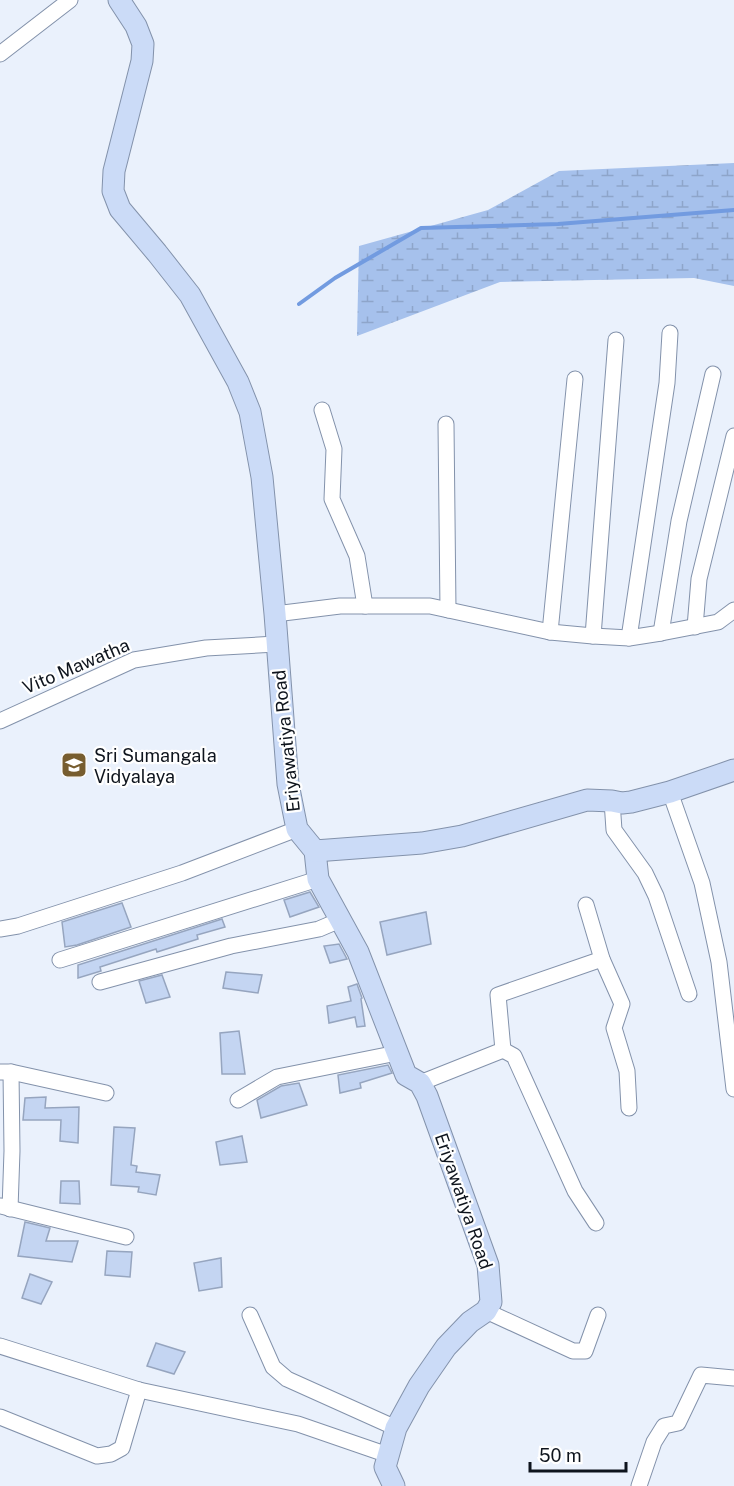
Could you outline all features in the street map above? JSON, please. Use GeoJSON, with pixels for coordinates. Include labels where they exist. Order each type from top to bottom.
{"type":"FeatureCollection","features":[{"type":"Feature","properties":{"kind":"street"},"geometry":{"type":"LineString","coordinates":[[0,54],[70,0]]}},
{"type":"Feature","properties":{"kind":"street","name":"Eriyawatiya Road"},"geometry":{"type":"LineString","coordinates":[[119,0],[136,26],[143,44],[142,60],[114,171],[113,191],[120,209],[190,295],[238,382],[250,412],[262,477],[288,784],[297,829],[315,851],[318,879],[358,952],[406,1075],[420,1083],[427,1096],[488,1265],[491,1302],[486,1311]]}},
{"type":"Feature","properties":{"kind":"street"},"geometry":{"type":"LineString","coordinates":[[629,638],[667,383],[670,333]]}},
{"type":"Feature","properties":{"kind":"street"},"geometry":{"type":"LineString","coordinates":[[593,636],[616,340]]}},
{"type":"Feature","properties":{"kind":"street"},"geometry":{"type":"LineString","coordinates":[[661,633],[679,521],[713,374]]}},
{"type":"Feature","properties":{"kind":"street"},"geometry":{"type":"LineString","coordinates":[[550,632],[575,379]]}},
{"type":"Feature","properties":{"kind":"street"},"geometry":{"type":"LineString","coordinates":[[322,410],[334,449],[332,499],[357,556],[365,606]]}},
{"type":"Feature","properties":{"kind":"street"},"geometry":{"type":"LineString","coordinates":[[446,424],[448,610]]}},
{"type":"Feature","properties":{"kind":"street"},"geometry":{"type":"LineString","coordinates":[[695,627],[699,579],[734,436]]}},
{"type":"Feature","properties":{"kind":"street"},"geometry":{"type":"LineString","coordinates":[[275,614],[340,606],[430,606],[550,632],[629,638],[718,622],[734,610]]}},
{"type":"Feature","properties":{"kind":"street","name":"Vito Mawatha"},"geometry":{"type":"LineString","coordinates":[[0,721],[134,660],[206,648],[276,644]]}},
{"type":"Feature","properties":{"kind":"street"},"geometry":{"type":"LineString","coordinates":[[315,851],[422,843],[462,836],[587,800],[631,802],[670,792],[734,770]]}},
{"type":"Feature","properties":{"kind":"street"},"geometry":{"type":"LineString","coordinates":[[670,792],[702,883],[719,963],[734,1089]]}},
{"type":"Feature","properties":{"kind":"street"},"geometry":{"type":"LineString","coordinates":[[612,801],[614,830],[645,873],[656,896],[689,994]]}},
{"type":"Feature","properties":{"kind":"street"},"geometry":{"type":"LineString","coordinates":[[0,929],[18,926],[182,873],[297,829]]}},
{"type":"Feature","properties":{"kind":"street"},"geometry":{"type":"LineString","coordinates":[[60,960],[318,879]]}},
{"type":"Feature","properties":{"kind":"street"},"geometry":{"type":"LineString","coordinates":[[586,905],[602,959],[622,1004],[614,1028],[627,1071],[628,1108]]}},
{"type":"Feature","properties":{"kind":"street"},"geometry":{"type":"LineString","coordinates":[[100,982],[231,946],[319,929],[340,920]]}},
{"type":"Feature","properties":{"kind":"street"},"geometry":{"type":"LineString","coordinates":[[503,1050],[498,995],[602,959]]}},
{"type":"Feature","properties":{"kind":"street"},"geometry":{"type":"LineString","coordinates":[[420,1083],[503,1050]]}},
{"type":"Feature","properties":{"kind":"street"},"geometry":{"type":"LineString","coordinates":[[503,1050],[514,1056],[575,1191],[596,1223]]}},
{"type":"Feature","properties":{"kind":"street"},"geometry":{"type":"LineString","coordinates":[[238,1100],[277,1077],[398,1053]]}},
{"type":"Feature","properties":{"kind":"street"},"geometry":{"type":"LineString","coordinates":[[106,1093],[5,1072],[12,1151],[5,1208],[126,1237]]}},
{"type":"Feature","properties":{"kind":"street"},"geometry":{"type":"LineString","coordinates":[[394,1486],[385,1467],[396,1428],[419,1386],[446,1347],[470,1322],[486,1311],[573,1351],[585,1351],[598,1315]]}},
{"type":"Feature","properties":{"kind":"street"},"geometry":{"type":"LineString","coordinates":[[250,1314],[273,1367],[287,1379],[396,1428]]}},
{"type":"Feature","properties":{"kind":"street"},"geometry":{"type":"LineString","coordinates":[[0,1346],[139,1390],[298,1424],[388,1455]]}},
{"type":"Feature","properties":{"kind":"street"},"geometry":{"type":"LineString","coordinates":[[639,1486],[654,1442],[664,1426],[678,1423],[701,1375],[734,1378]]}},
{"type":"Feature","properties":{"kind":"street"},"geometry":{"type":"LineString","coordinates":[[0,1417],[97,1456],[111,1454],[122,1448],[139,1390]]}},
{"type":"Feature","properties":{"kind":"green space"},"geometry":{"type":"Polygon","coordinates":[[[734,163],[734,286],[694,278],[500,282],[357,336],[359,246],[488,210],[559,171],[734,163]]]}},
{"type":"Feature","properties":{"kind":"building"},"geometry":{"type":"Polygon","coordinates":[[[310,892],[319,907],[290,917],[284,900],[310,892]]]}},
{"type":"Feature","properties":{"kind":"building"},"geometry":{"type":"Polygon","coordinates":[[[122,903],[131,927],[65,947],[62,922],[122,903]]]}},
{"type":"Feature","properties":{"kind":"building"},"geometry":{"type":"Polygon","coordinates":[[[426,912],[431,944],[387,955],[380,922],[426,912]]]}},
{"type":"Feature","properties":{"kind":"building"},"geometry":{"type":"Polygon","coordinates":[[[222,919],[225,927],[197,935],[198,939],[157,952],[156,949],[100,967],[101,971],[78,978],[78,965],[222,919]]]}},
{"type":"Feature","properties":{"kind":"building"},"geometry":{"type":"Polygon","coordinates":[[[339,944],[347,959],[330,963],[324,946],[339,944]]]}},
{"type":"Feature","properties":{"kind":"building"},"geometry":{"type":"Polygon","coordinates":[[[226,972],[262,975],[258,993],[223,988],[226,972]]]}},
{"type":"Feature","properties":{"kind":"building"},"geometry":{"type":"Polygon","coordinates":[[[162,975],[170,997],[146,1003],[139,981],[162,975]]]}},
{"type":"Feature","properties":{"kind":"building"},"geometry":{"type":"Polygon","coordinates":[[[357,984],[362,998],[365,1026],[357,1027],[355,1017],[329,1023],[327,1006],[351,1001],[348,987],[357,984]]]}},
{"type":"Feature","properties":{"kind":"building"},"geometry":{"type":"Polygon","coordinates":[[[239,1031],[245,1074],[222,1074],[220,1033],[239,1031]]]}},
{"type":"Feature","properties":{"kind":"building"},"geometry":{"type":"Polygon","coordinates":[[[388,1065],[392,1073],[360,1083],[361,1088],[340,1093],[338,1075],[388,1065]]]}},
{"type":"Feature","properties":{"kind":"building"},"geometry":{"type":"Polygon","coordinates":[[[299,1083],[307,1105],[261,1118],[257,1100],[281,1086],[299,1083]]]}},
{"type":"Feature","properties":{"kind":"building"},"geometry":{"type":"Polygon","coordinates":[[[46,1097],[45,1108],[79,1107],[78,1143],[60,1141],[61,1120],[23,1120],[25,1098],[46,1097]]]}},
{"type":"Feature","properties":{"kind":"building"},"geometry":{"type":"Polygon","coordinates":[[[114,1127],[135,1128],[131,1165],[137,1166],[136,1172],[160,1175],[156,1195],[138,1192],[139,1187],[111,1185],[114,1127]]]}},
{"type":"Feature","properties":{"kind":"building"},"geometry":{"type":"Polygon","coordinates":[[[242,1136],[247,1162],[220,1165],[216,1142],[242,1136]]]}},
{"type":"Feature","properties":{"kind":"building"},"geometry":{"type":"Polygon","coordinates":[[[61,1181],[79,1181],[80,1204],[60,1203],[61,1181]]]}},
{"type":"Feature","properties":{"kind":"building"},"geometry":{"type":"Polygon","coordinates":[[[25,1222],[50,1228],[46,1241],[78,1241],[72,1262],[18,1256],[25,1222]]]}},
{"type":"Feature","properties":{"kind":"building"},"geometry":{"type":"Polygon","coordinates":[[[107,1251],[132,1252],[130,1277],[105,1275],[107,1251]]]}},
{"type":"Feature","properties":{"kind":"building"},"geometry":{"type":"Polygon","coordinates":[[[221,1258],[222,1287],[199,1291],[194,1263],[221,1258]]]}},
{"type":"Feature","properties":{"kind":"building"},"geometry":{"type":"Polygon","coordinates":[[[30,1274],[52,1282],[41,1304],[22,1298],[30,1274]]]}},
{"type":"Feature","properties":{"kind":"building"},"geometry":{"type":"Polygon","coordinates":[[[156,1343],[185,1352],[174,1374],[147,1366],[156,1343]]]}},
{"type":"Feature","properties":{"kind":"waterway"},"geometry":{"type":"LineString","coordinates":[[299,304],[335,278],[421,228],[558,224],[734,210]]}},
{"type":"Feature","properties":{"kind":"place","name":"Sri Sumangala Vidyalaya"},"geometry":{"type":"Point","coordinates":[74,765]}}]}
